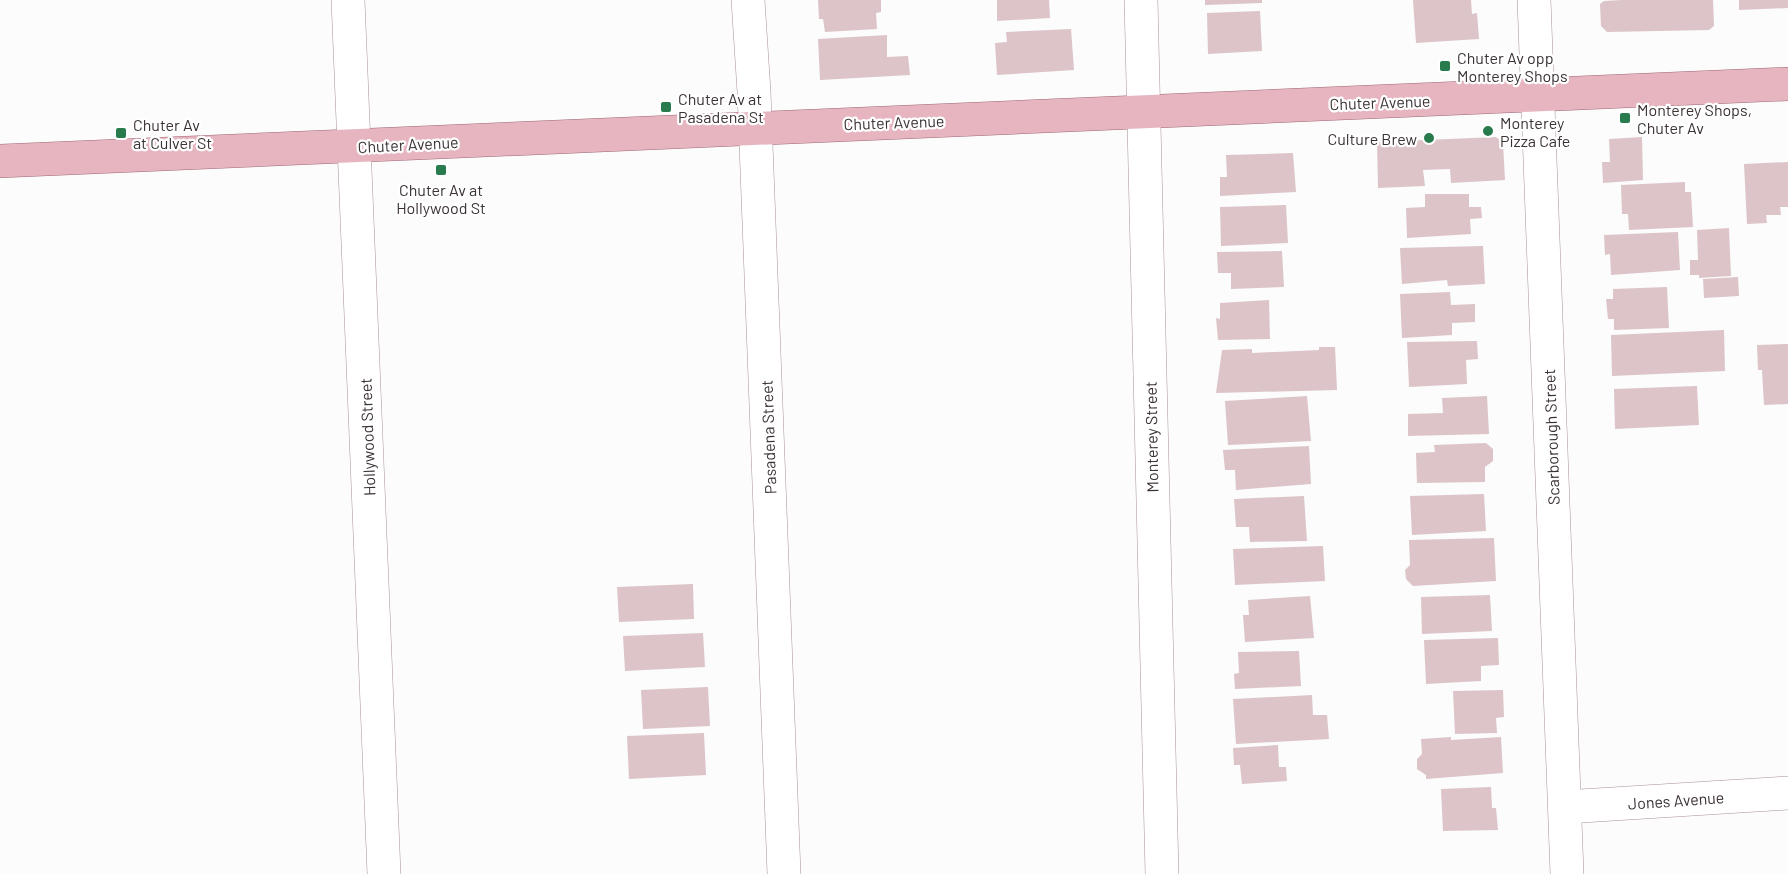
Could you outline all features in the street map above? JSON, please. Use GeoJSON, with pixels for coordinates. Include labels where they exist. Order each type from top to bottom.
{"type":"FeatureCollection","features":[{"type":"Feature","properties":{"kind":"main road","name":"Chuter Avenue"},"geometry":{"type":"LineString","coordinates":[[0,161],[1788,84]]}},
{"type":"Feature","properties":{"kind":"street","name":"Hollywood Street"},"geometry":{"type":"LineString","coordinates":[[348,0],[356,146],[384,874]]}},
{"type":"Feature","properties":{"kind":"street","name":"Pasadena Street"},"geometry":{"type":"LineString","coordinates":[[748,0],[784,874]]}},
{"type":"Feature","properties":{"kind":"street","name":"Monterey Street"},"geometry":{"type":"LineString","coordinates":[[1141,0],[1162,874]]}},
{"type":"Feature","properties":{"kind":"street","name":"Scarborough Street"},"geometry":{"type":"LineString","coordinates":[[1534,0],[1567,874]]}},
{"type":"Feature","properties":{"kind":"street","name":"Jones Avenue"},"geometry":{"type":"LineString","coordinates":[[1565,807],[1788,793]]}},
{"type":"Feature","properties":{"kind":"building"},"geometry":{"type":"Polygon","coordinates":[[[818,0],[881,0],[881,12],[876,13],[877,29],[825,32],[823,19],[819,19],[818,0]]]}},
{"type":"Feature","properties":{"kind":"building"},"geometry":{"type":"Polygon","coordinates":[[[997,0],[1049,0],[1050,18],[997,21],[997,0]]]}},
{"type":"Feature","properties":{"kind":"building"},"geometry":{"type":"Polygon","coordinates":[[[1205,0],[1262,0],[1262,3],[1205,5],[1205,0]]]}},
{"type":"Feature","properties":{"kind":"building"},"geometry":{"type":"Polygon","coordinates":[[[1413,0],[1471,0],[1472,14],[1477,13],[1479,39],[1416,43],[1413,0]]]}},
{"type":"Feature","properties":{"kind":"building"},"geometry":{"type":"Polygon","coordinates":[[[1713,0],[1714,26],[1709,30],[1607,32],[1601,26],[1600,4],[1604,1],[1713,0]]]}},
{"type":"Feature","properties":{"kind":"building"},"geometry":{"type":"Polygon","coordinates":[[[1739,0],[1788,0],[1788,8],[1739,10],[1739,0]]]}},
{"type":"Feature","properties":{"kind":"building"},"geometry":{"type":"Polygon","coordinates":[[[1260,11],[1262,51],[1208,54],[1207,13],[1260,11]]]}},
{"type":"Feature","properties":{"kind":"building"},"geometry":{"type":"Polygon","coordinates":[[[1071,29],[1074,70],[997,75],[995,43],[1007,42],[1006,32],[1071,29]]]}},
{"type":"Feature","properties":{"kind":"building"},"geometry":{"type":"Polygon","coordinates":[[[887,35],[887,57],[908,56],[910,75],[820,80],[818,39],[887,35]]]}},
{"type":"Feature","properties":{"kind":"building"},"geometry":{"type":"Polygon","coordinates":[[[1496,137],[1503,143],[1505,180],[1451,183],[1450,169],[1423,170],[1425,186],[1378,188],[1377,142],[1496,137]]]}},
{"type":"Feature","properties":{"kind":"building"},"geometry":{"type":"Polygon","coordinates":[[[1642,137],[1643,180],[1603,183],[1602,162],[1610,162],[1609,139],[1642,137]]]}},
{"type":"Feature","properties":{"kind":"building"},"geometry":{"type":"Polygon","coordinates":[[[1293,153],[1296,192],[1220,196],[1220,177],[1227,177],[1226,155],[1293,153]]]}},
{"type":"Feature","properties":{"kind":"building"},"geometry":{"type":"Polygon","coordinates":[[[1788,162],[1788,207],[1780,207],[1781,215],[1766,215],[1767,223],[1747,224],[1744,164],[1788,162]]]}},
{"type":"Feature","properties":{"kind":"building"},"geometry":{"type":"Polygon","coordinates":[[[1685,182],[1685,192],[1691,192],[1693,227],[1629,230],[1628,214],[1622,214],[1621,185],[1685,182]]]}},
{"type":"Feature","properties":{"kind":"building"},"geometry":{"type":"Polygon","coordinates":[[[1425,194],[1469,194],[1469,207],[1481,207],[1482,218],[1470,219],[1471,234],[1407,238],[1406,208],[1425,207],[1425,194]]]}},
{"type":"Feature","properties":{"kind":"building"},"geometry":{"type":"Polygon","coordinates":[[[1286,205],[1288,243],[1221,246],[1220,207],[1286,205]]]}},
{"type":"Feature","properties":{"kind":"building"},"geometry":{"type":"Polygon","coordinates":[[[1729,228],[1731,276],[1699,278],[1699,275],[1690,275],[1690,260],[1698,260],[1697,230],[1729,228]]]}},
{"type":"Feature","properties":{"kind":"building"},"geometry":{"type":"Polygon","coordinates":[[[1678,232],[1680,270],[1611,275],[1610,254],[1605,255],[1604,235],[1678,232]]]}},
{"type":"Feature","properties":{"kind":"building"},"geometry":{"type":"Polygon","coordinates":[[[1483,246],[1485,284],[1448,286],[1447,280],[1402,284],[1400,248],[1483,246]]]}},
{"type":"Feature","properties":{"kind":"building"},"geometry":{"type":"Polygon","coordinates":[[[1282,251],[1284,287],[1231,289],[1231,273],[1218,273],[1217,252],[1282,251]]]}},
{"type":"Feature","properties":{"kind":"building"},"geometry":{"type":"Polygon","coordinates":[[[1738,277],[1739,296],[1704,298],[1703,279],[1738,277]]]}},
{"type":"Feature","properties":{"kind":"building"},"geometry":{"type":"Polygon","coordinates":[[[1667,287],[1669,328],[1614,330],[1614,319],[1608,319],[1606,299],[1613,299],[1613,289],[1667,287]]]}},
{"type":"Feature","properties":{"kind":"building"},"geometry":{"type":"Polygon","coordinates":[[[1450,292],[1451,305],[1475,304],[1475,322],[1452,323],[1452,335],[1402,338],[1400,294],[1450,292]]]}},
{"type":"Feature","properties":{"kind":"building"},"geometry":{"type":"Polygon","coordinates":[[[1269,300],[1270,339],[1218,340],[1216,318],[1220,319],[1220,303],[1269,300]]]}},
{"type":"Feature","properties":{"kind":"building"},"geometry":{"type":"Polygon","coordinates":[[[1724,330],[1725,371],[1612,376],[1611,335],[1724,330]]]}},
{"type":"Feature","properties":{"kind":"building"},"geometry":{"type":"Polygon","coordinates":[[[1477,341],[1478,359],[1466,360],[1467,384],[1409,387],[1407,342],[1477,341]]]}},
{"type":"Feature","properties":{"kind":"building"},"geometry":{"type":"Polygon","coordinates":[[[1788,344],[1788,404],[1764,405],[1762,370],[1758,370],[1757,345],[1788,344]]]}},
{"type":"Feature","properties":{"kind":"building"},"geometry":{"type":"Polygon","coordinates":[[[1319,347],[1335,347],[1337,390],[1216,393],[1222,350],[1252,349],[1252,353],[1319,350],[1319,347]]]}},
{"type":"Feature","properties":{"kind":"building"},"geometry":{"type":"Polygon","coordinates":[[[1697,386],[1699,425],[1615,429],[1614,389],[1697,386]]]}},
{"type":"Feature","properties":{"kind":"building"},"geometry":{"type":"Polygon","coordinates":[[[1307,396],[1311,441],[1228,445],[1225,401],[1307,396]]]}},
{"type":"Feature","properties":{"kind":"building"},"geometry":{"type":"Polygon","coordinates":[[[1487,396],[1489,434],[1408,436],[1408,414],[1443,413],[1442,398],[1487,396]]]}},
{"type":"Feature","properties":{"kind":"building"},"geometry":{"type":"Polygon","coordinates":[[[1486,443],[1493,449],[1493,461],[1485,467],[1485,482],[1417,483],[1416,453],[1435,452],[1434,445],[1486,443]]]}},
{"type":"Feature","properties":{"kind":"building"},"geometry":{"type":"Polygon","coordinates":[[[1309,446],[1311,484],[1236,490],[1235,470],[1225,470],[1223,450],[1309,446]]]}},
{"type":"Feature","properties":{"kind":"building"},"geometry":{"type":"Polygon","coordinates":[[[1484,494],[1486,531],[1412,535],[1410,496],[1484,494]]]}},
{"type":"Feature","properties":{"kind":"building"},"geometry":{"type":"Polygon","coordinates":[[[1304,496],[1307,541],[1250,542],[1249,527],[1236,527],[1234,499],[1304,496]]]}},
{"type":"Feature","properties":{"kind":"building"},"geometry":{"type":"Polygon","coordinates":[[[1494,538],[1496,581],[1413,586],[1406,579],[1405,570],[1410,565],[1409,540],[1494,538]]]}},
{"type":"Feature","properties":{"kind":"building"},"geometry":{"type":"Polygon","coordinates":[[[1323,546],[1325,581],[1235,585],[1233,549],[1323,546]]]}},
{"type":"Feature","properties":{"kind":"building"},"geometry":{"type":"Polygon","coordinates":[[[693,584],[694,619],[619,622],[617,587],[693,584]]]}},
{"type":"Feature","properties":{"kind":"building"},"geometry":{"type":"Polygon","coordinates":[[[1490,595],[1492,631],[1422,634],[1421,597],[1490,595]]]}},
{"type":"Feature","properties":{"kind":"building"},"geometry":{"type":"Polygon","coordinates":[[[1310,596],[1314,638],[1245,642],[1243,615],[1249,615],[1248,600],[1310,596]]]}},
{"type":"Feature","properties":{"kind":"building"},"geometry":{"type":"Polygon","coordinates":[[[703,633],[705,667],[625,671],[623,636],[703,633]]]}},
{"type":"Feature","properties":{"kind":"building"},"geometry":{"type":"Polygon","coordinates":[[[1498,638],[1499,665],[1481,666],[1481,681],[1426,684],[1424,640],[1498,638]]]}},
{"type":"Feature","properties":{"kind":"building"},"geometry":{"type":"Polygon","coordinates":[[[1299,651],[1301,686],[1235,689],[1234,674],[1239,673],[1238,652],[1299,651]]]}},
{"type":"Feature","properties":{"kind":"building"},"geometry":{"type":"Polygon","coordinates":[[[708,687],[710,726],[643,729],[641,690],[708,687]]]}},
{"type":"Feature","properties":{"kind":"building"},"geometry":{"type":"Polygon","coordinates":[[[1503,690],[1504,717],[1496,718],[1497,733],[1455,734],[1453,691],[1503,690]]]}},
{"type":"Feature","properties":{"kind":"building"},"geometry":{"type":"Polygon","coordinates":[[[1312,695],[1313,715],[1327,715],[1329,739],[1236,744],[1233,699],[1312,695]]]}},
{"type":"Feature","properties":{"kind":"building"},"geometry":{"type":"Polygon","coordinates":[[[704,733],[706,775],[629,779],[627,736],[704,733]]]}},
{"type":"Feature","properties":{"kind":"building"},"geometry":{"type":"Polygon","coordinates":[[[1451,737],[1451,740],[1501,737],[1503,773],[1426,779],[1426,775],[1417,769],[1417,759],[1422,754],[1421,739],[1451,737]]]}},
{"type":"Feature","properties":{"kind":"building"},"geometry":{"type":"Polygon","coordinates":[[[1278,745],[1279,767],[1286,767],[1287,781],[1242,784],[1240,765],[1234,765],[1233,748],[1278,745]]]}},
{"type":"Feature","properties":{"kind":"building"},"geometry":{"type":"Polygon","coordinates":[[[1491,787],[1492,808],[1496,808],[1498,830],[1443,831],[1441,789],[1491,787]]]}},
{"type":"Feature","properties":{"kind":"place","name":"Chuter Av opp Monterey Shops"},"geometry":{"type":"Point","coordinates":[1445,66]}},
{"type":"Feature","properties":{"kind":"place","name":"Chuter Av at Pasadena St"},"geometry":{"type":"Point","coordinates":[666,107]}},
{"type":"Feature","properties":{"kind":"place","name":"Monterey Shops, Chuter Av"},"geometry":{"type":"Point","coordinates":[1625,118]}},
{"type":"Feature","properties":{"kind":"place","name":"Monterey Pizza Cafe"},"geometry":{"type":"Point","coordinates":[1488,131]}},
{"type":"Feature","properties":{"kind":"place","name":"Chuter Av at Culver St"},"geometry":{"type":"Point","coordinates":[121,133]}},
{"type":"Feature","properties":{"kind":"place","name":"Culture Brew"},"geometry":{"type":"Point","coordinates":[1429,138]}},
{"type":"Feature","properties":{"kind":"place","name":"Chuter Av at Hollywood St"},"geometry":{"type":"Point","coordinates":[441,170]}}]}
